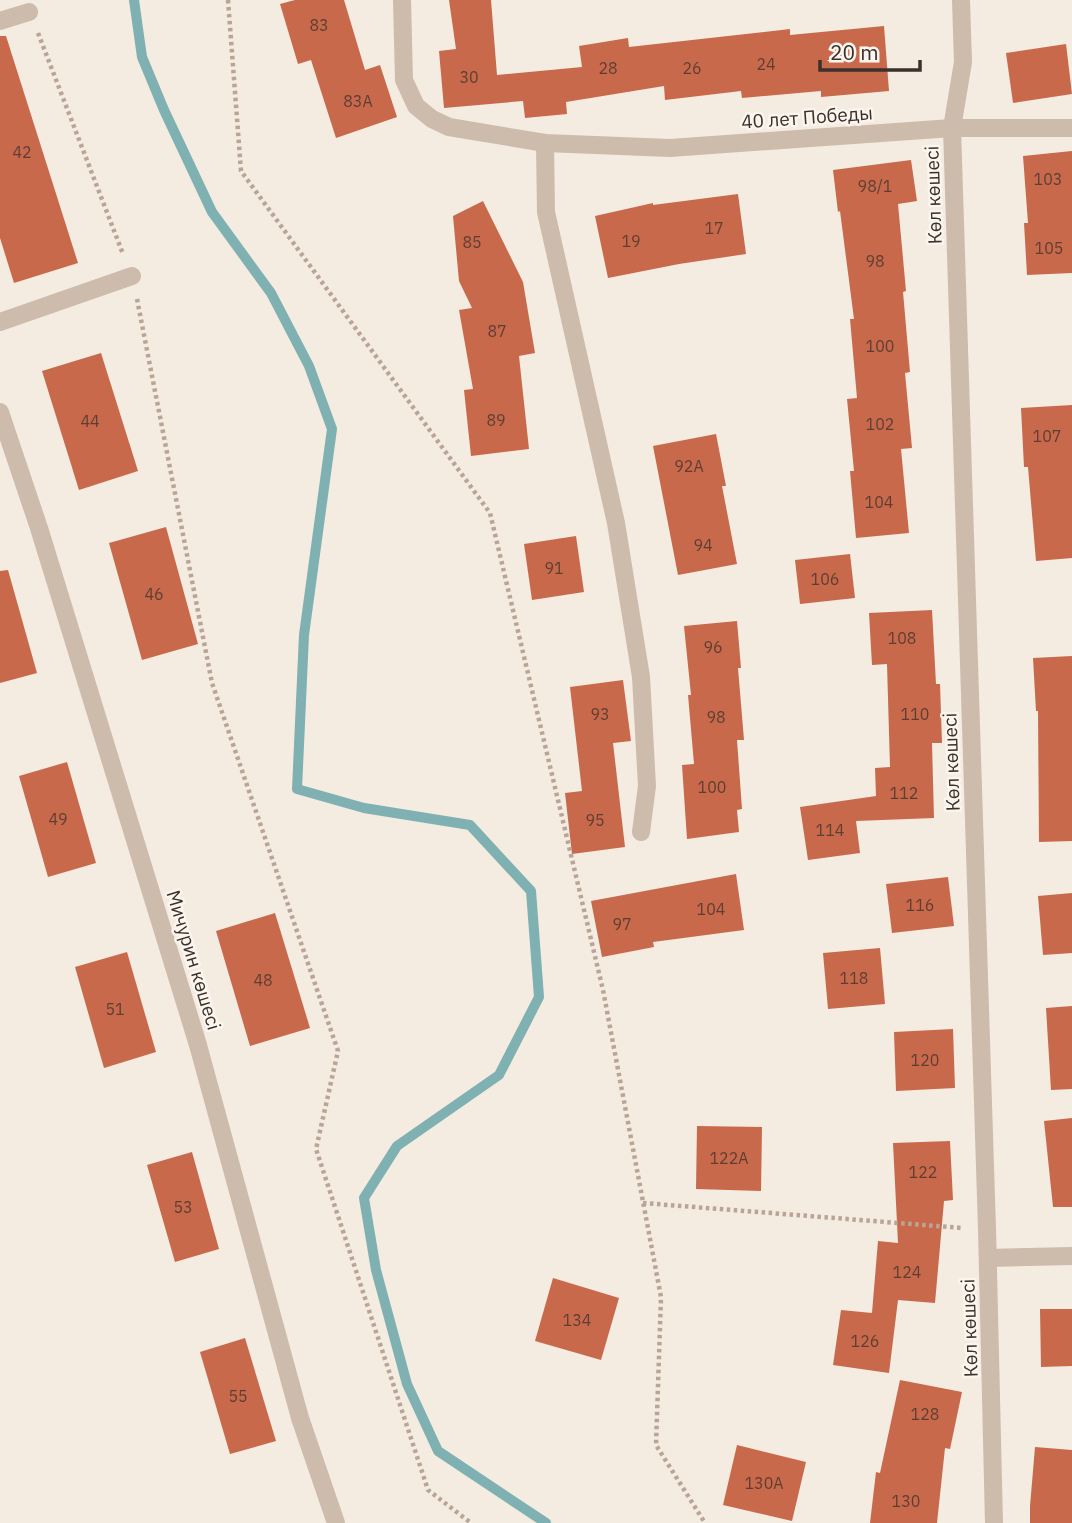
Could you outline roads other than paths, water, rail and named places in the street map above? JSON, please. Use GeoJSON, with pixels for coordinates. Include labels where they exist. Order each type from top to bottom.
{"type":"FeatureCollection","features":[{"type":"Feature","properties":{"kind":"street","name":"40 лет Победы"},"geometry":{"type":"LineString","coordinates":[[402,0],[404,80],[416,106],[432,119],[449,127],[545,144],[670,148],[952,128],[1072,128]]}},
{"type":"Feature","properties":{"kind":"street","name":"Көл көшесі"},"geometry":{"type":"LineString","coordinates":[[961,0],[963,62],[952,128],[995,1523]]}},
{"type":"Feature","properties":{"kind":"street"},"geometry":{"type":"LineString","coordinates":[[0,22],[29,12]]}},
{"type":"Feature","properties":{"kind":"street"},"geometry":{"type":"LineString","coordinates":[[545,144],[546,212],[616,523],[641,677],[647,786],[641,832]]}},
{"type":"Feature","properties":{"kind":"street"},"geometry":{"type":"LineString","coordinates":[[0,323],[132,276]]}},
{"type":"Feature","properties":{"kind":"street","name":"Мичурин көшесі"},"geometry":{"type":"LineString","coordinates":[[0,412],[40,528],[198,1045],[300,1418],[336,1523]]}},
{"type":"Feature","properties":{"kind":"street"},"geometry":{"type":"LineString","coordinates":[[988,1258],[1072,1256]]}},
{"type":"Feature","properties":{"kind":"waterway"},"geometry":{"type":"LineString","coordinates":[[134,0],[142,57],[164,110],[212,212],[271,293],[309,366],[332,429],[304,635],[297,789],[364,808],[470,825],[531,891],[539,997],[499,1075],[397,1146],[364,1198],[376,1270],[407,1384],[438,1451],[546,1523]]}}]}
